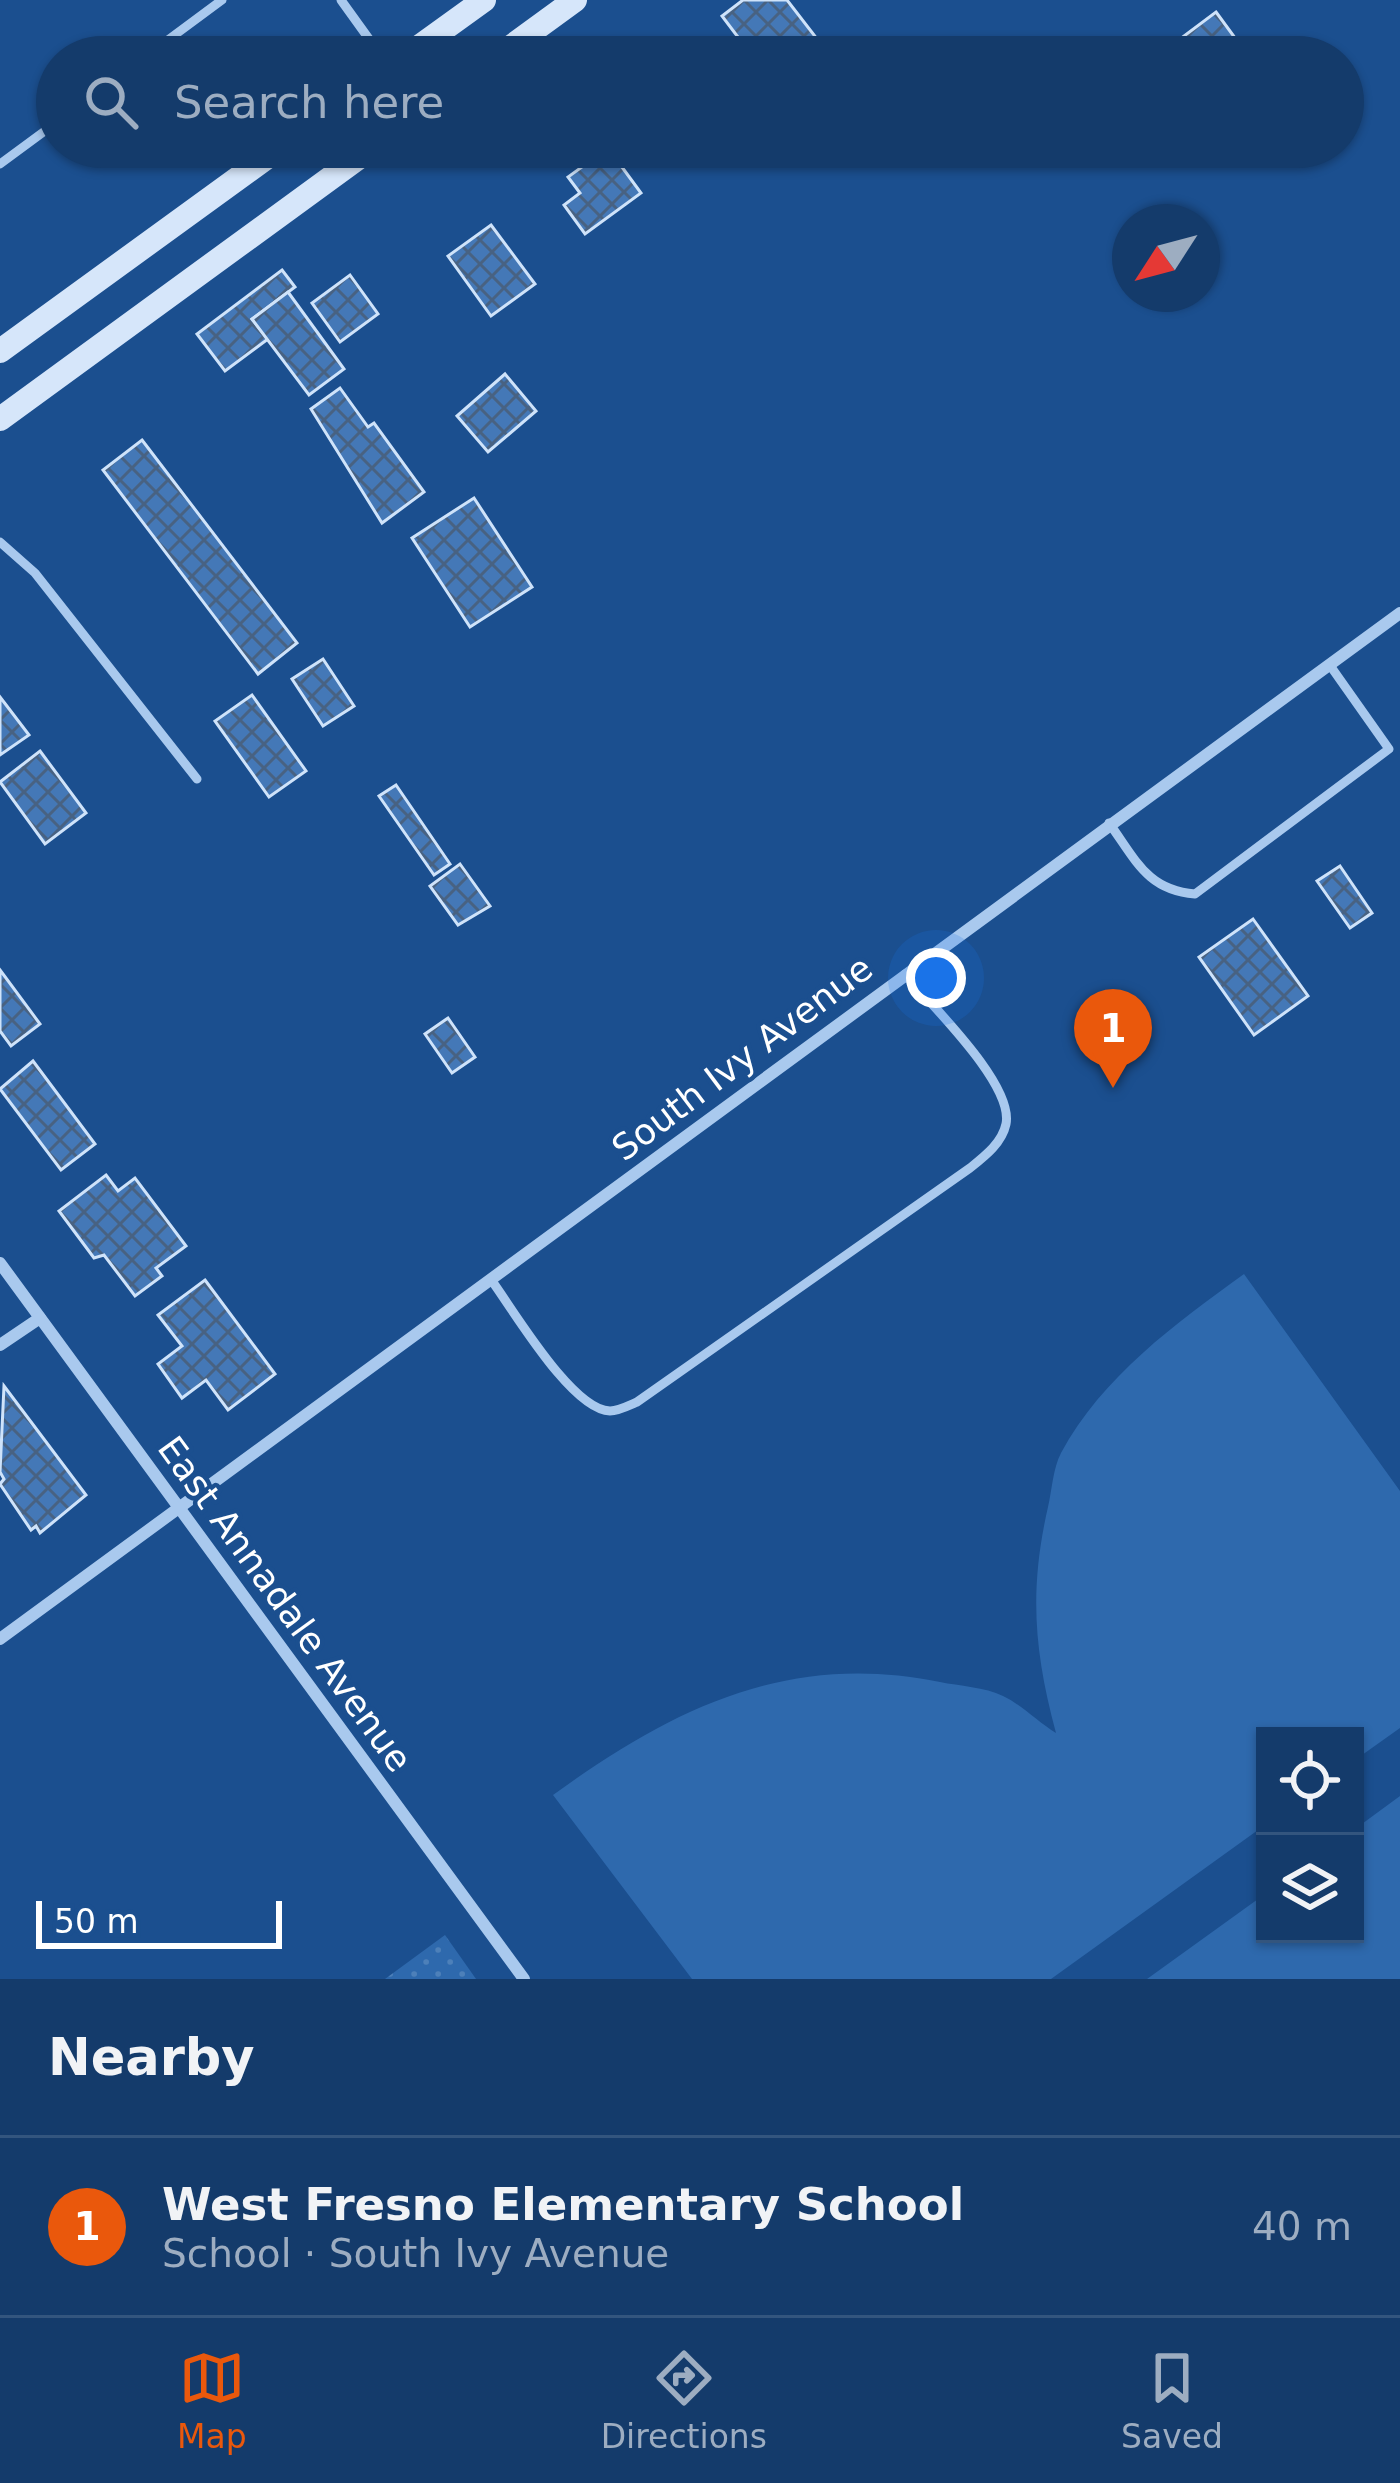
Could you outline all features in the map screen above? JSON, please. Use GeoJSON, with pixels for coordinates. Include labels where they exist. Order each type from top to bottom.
{"type":"FeatureCollection","features":[{"type":"Feature","properties":{"kind":"main road"},"geometry":{"type":"LineString","coordinates":[[434,36],[484,0]]}},
{"type":"Feature","properties":{"kind":"main road"},"geometry":{"type":"LineString","coordinates":[[525,36],[575,0]]}},
{"type":"Feature","properties":{"kind":"main road"},"geometry":{"type":"LineString","coordinates":[[0,351],[252,168]]}},
{"type":"Feature","properties":{"kind":"main road"},"geometry":{"type":"LineString","coordinates":[[0,419],[344,168]]}},
{"type":"Feature","properties":{"kind":"street","name":"South Ivy Avenue"},"geometry":{"type":"LineString","coordinates":[[0,1639],[180,1512],[1400,613]]}},
{"type":"Feature","properties":{"kind":"street","name":"East Annadale Avenue"},"geometry":{"type":"LineString","coordinates":[[0,1263],[524,1979]]}},
{"type":"Feature","properties":{"kind":"street"},"geometry":{"type":"LineString","coordinates":[[0,1346],[40,1318]]}},
{"type":"Feature","properties":{"kind":"lane"},"geometry":{"type":"LineString","coordinates":[[173,36],[222,0]]}},
{"type":"Feature","properties":{"kind":"lane"},"geometry":{"type":"LineString","coordinates":[[341,0],[367,36]]}},
{"type":"Feature","properties":{"kind":"lane"},"geometry":{"type":"LineString","coordinates":[[0,164],[36,137]]}},
{"type":"Feature","properties":{"kind":"lane"},"geometry":{"type":"LineString","coordinates":[[0,542],[35,573],[197,779]]}},
{"type":"Feature","properties":{"kind":"lane"},"geometry":{"type":"LineString","coordinates":[[1109,824],[1145,874],[1167,892],[1195,894],[1389,749],[1329,664]]}},
{"type":"Feature","properties":{"kind":"lane"},"geometry":{"type":"LineString","coordinates":[[492,1281],[564,1380],[588,1403],[610,1411],[637,1402],[970,1168],[994,1148],[1006,1124],[1005,1106],[988,1072],[905,974]]}},
{"type":"Feature","properties":{"kind":"shaded area"},"geometry":{"type":"Polygon","coordinates":[[[1244,1274],[1400,1491],[1400,1728],[1364,1754],[1364,1727],[1256,1727],[1256,1831],[1051,1979],[692,1979],[553,1795],[643,1736],[688,1713],[782,1681],[832,1674],[885,1674],[988,1691],[1010,1700],[1056,1733],[1039,1647],[1036,1593],[1054,1472],[1097,1400],[1167,1332],[1244,1274]]]}},
{"type":"Feature","properties":{"kind":"shaded area"},"geometry":{"type":"Polygon","coordinates":[[[1400,1796],[1400,1979],[1147,1979],[1256,1900],[1256,1943],[1364,1943],[1364,1822],[1400,1796]]]}},
{"type":"Feature","properties":{"kind":"shaded area"},"geometry":{"type":"Polygon","coordinates":[[[445,1935],[476,1979],[385,1979],[445,1935]]]}},
{"type":"Feature","properties":{"kind":"building"},"geometry":{"type":"Polygon","coordinates":[[[743,0],[787,0],[815,36],[737,36],[722,16],[743,0]]]}},
{"type":"Feature","properties":{"kind":"building"},"geometry":{"type":"Polygon","coordinates":[[[1216,12],[1234,36],[1184,36],[1216,12]]]}},
{"type":"Feature","properties":{"kind":"building"},"geometry":{"type":"Polygon","coordinates":[[[580,168],[623,168],[641,193],[585,234],[564,205],[580,193],[568,177],[580,168]]]}},
{"type":"Feature","properties":{"kind":"building"},"geometry":{"type":"Polygon","coordinates":[[[491,225],[535,284],[491,316],[448,256],[491,225]]]}},
{"type":"Feature","properties":{"kind":"building"},"geometry":{"type":"Polygon","coordinates":[[[282,270],[295,287],[252,319],[268,339],[225,371],[197,334],[282,270]]]}},
{"type":"Feature","properties":{"kind":"building"},"geometry":{"type":"Polygon","coordinates":[[[350,275],[378,314],[340,342],[312,303],[350,275]]]}},
{"type":"Feature","properties":{"kind":"building"},"geometry":{"type":"Polygon","coordinates":[[[288,292],[344,369],[309,395],[252,319],[288,292]]]}},
{"type":"Feature","properties":{"kind":"building"},"geometry":{"type":"Polygon","coordinates":[[[505,374],[536,411],[488,452],[457,416],[505,374]]]}},
{"type":"Feature","properties":{"kind":"building"},"geometry":{"type":"Polygon","coordinates":[[[340,388],[368,427],[374,423],[424,492],[382,523],[311,409],[340,388]]]}},
{"type":"Feature","properties":{"kind":"building"},"geometry":{"type":"Polygon","coordinates":[[[142,440],[297,643],[258,674],[103,470],[142,440]]]}},
{"type":"Feature","properties":{"kind":"building"},"geometry":{"type":"Polygon","coordinates":[[[474,498],[532,587],[470,627],[412,538],[474,498]]]}},
{"type":"Feature","properties":{"kind":"building"},"geometry":{"type":"Polygon","coordinates":[[[323,659],[354,706],[323,726],[292,679],[323,659]]]}},
{"type":"Feature","properties":{"kind":"building"},"geometry":{"type":"Polygon","coordinates":[[[252,695],[306,771],[269,797],[215,721],[252,695]]]}},
{"type":"Feature","properties":{"kind":"building"},"geometry":{"type":"Polygon","coordinates":[[[0,697],[29,735],[0,755],[0,697]]]}},
{"type":"Feature","properties":{"kind":"building"},"geometry":{"type":"Polygon","coordinates":[[[40,751],[86,813],[45,844],[0,782],[40,751]]]}},
{"type":"Feature","properties":{"kind":"building"},"geometry":{"type":"Polygon","coordinates":[[[396,785],[450,864],[434,875],[379,796],[396,785]]]}},
{"type":"Feature","properties":{"kind":"building"},"geometry":{"type":"Polygon","coordinates":[[[460,864],[490,906],[458,925],[430,886],[460,864]]]}},
{"type":"Feature","properties":{"kind":"building"},"geometry":{"type":"Polygon","coordinates":[[[1340,866],[1372,913],[1350,928],[1317,881],[1340,866]]]}},
{"type":"Feature","properties":{"kind":"building"},"geometry":{"type":"Polygon","coordinates":[[[1253,919],[1308,996],[1254,1035],[1199,957],[1253,919]]]}},
{"type":"Feature","properties":{"kind":"building"},"geometry":{"type":"Polygon","coordinates":[[[0,970],[40,1024],[11,1046],[0,1031],[0,970]]]}},
{"type":"Feature","properties":{"kind":"building"},"geometry":{"type":"Polygon","coordinates":[[[448,1018],[475,1057],[452,1073],[425,1034],[448,1018]]]}},
{"type":"Feature","properties":{"kind":"building"},"geometry":{"type":"Polygon","coordinates":[[[33,1061],[95,1144],[61,1170],[0,1089],[33,1061]]]}},
{"type":"Feature","properties":{"kind":"building"},"geometry":{"type":"Polygon","coordinates":[[[106,1175],[118,1191],[135,1178],[186,1246],[156,1268],[162,1276],[135,1296],[104,1255],[94,1258],[59,1211],[106,1175]]]}},
{"type":"Feature","properties":{"kind":"building"},"geometry":{"type":"Polygon","coordinates":[[[205,1280],[275,1374],[228,1410],[206,1380],[182,1398],[158,1364],[182,1346],[158,1315],[205,1280]]]}},
{"type":"Feature","properties":{"kind":"building"},"geometry":{"type":"Polygon","coordinates":[[[4,1386],[86,1495],[40,1533],[36,1526],[31,1530],[0,1484],[4,1479],[0,1472],[4,1386]]]}},
{"type":"Feature","properties":{"kind":"place","name":"West Fresno Elementary School"},"geometry":{"type":"Point","coordinates":[1113,1088]}}]}
